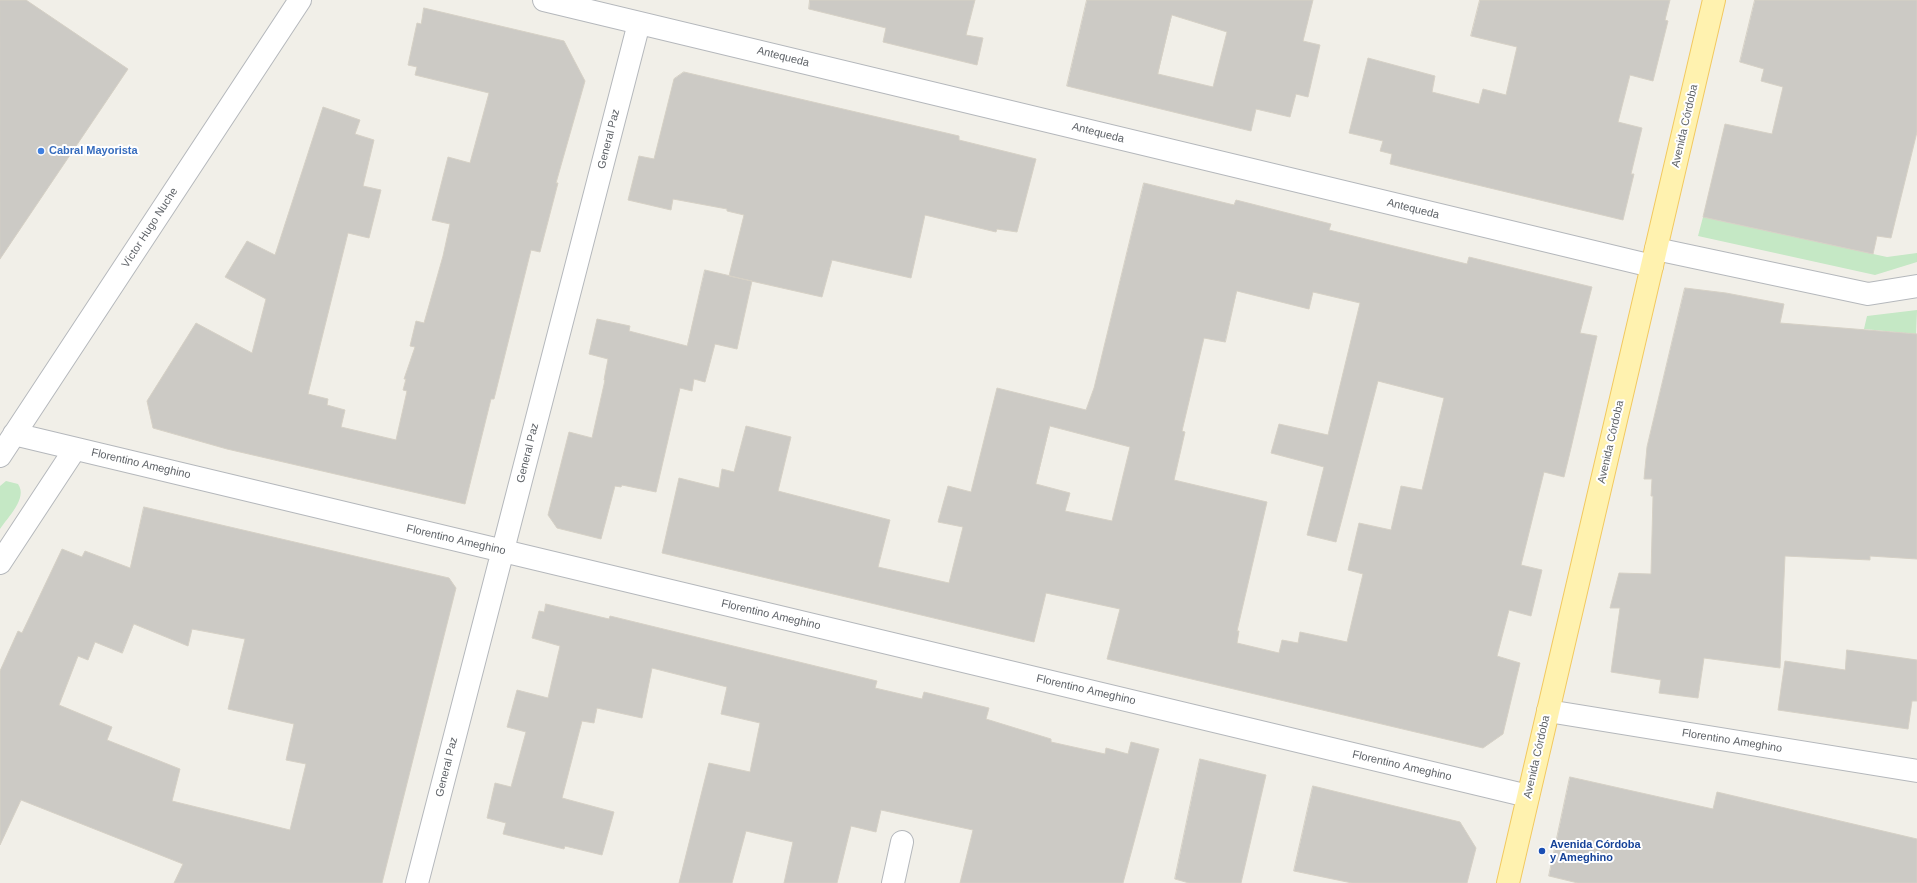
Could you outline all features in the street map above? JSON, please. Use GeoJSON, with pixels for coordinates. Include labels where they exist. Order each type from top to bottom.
{"type":"FeatureCollection","features":[{"type":"Feature","properties":{"kind":"main road","name":"Avenida Córdoba"},"geometry":{"type":"LineString","coordinates":[[1508,883],[1714,0]]}},
{"type":"Feature","properties":{"kind":"street","name":"Víctor Hugo Nuche"},"geometry":{"type":"LineString","coordinates":[[0,456],[300,0]]}},
{"type":"Feature","properties":{"kind":"street","name":"Antequeda"},"geometry":{"type":"LineString","coordinates":[[544,0],[1654,257],[1868,294],[1917,286]]}},
{"type":"Feature","properties":{"kind":"street","name":"General Paz"},"geometry":{"type":"LineString","coordinates":[[417,883],[639,23]]}},
{"type":"Feature","properties":{"kind":"street","name":"Florentino Ameghino"},"geometry":{"type":"LineString","coordinates":[[14,434],[1528,796]]}},
{"type":"Feature","properties":{"kind":"street"},"geometry":{"type":"LineString","coordinates":[[0,563],[76,449]]}},
{"type":"Feature","properties":{"kind":"street","name":"Florentino Ameghino"},"geometry":{"type":"LineString","coordinates":[[1548,711],[1917,771]]}},
{"type":"Feature","properties":{"kind":"street"},"geometry":{"type":"LineString","coordinates":[[893,883],[902,842]]}},
{"type":"Feature","properties":{"kind":"green space"},"geometry":{"type":"Polygon","coordinates":[[[1703,217],[1887,257],[1917,253],[1917,262],[1875,275],[1698,236],[1703,217]]]}},
{"type":"Feature","properties":{"kind":"green space"},"geometry":{"type":"Polygon","coordinates":[[[1917,310],[1916,334],[1864,329],[1867,316],[1917,310]]]}},
{"type":"Feature","properties":{"kind":"green space"},"geometry":{"type":"Polygon","coordinates":[[[6,481],[18,484],[21,495],[16,507],[0,529],[0,486],[6,481]]]}},
{"type":"Feature","properties":{"kind":"building"},"geometry":{"type":"Polygon","coordinates":[[[0,0],[26,0],[128,69],[0,259],[0,0]]]}},
{"type":"Feature","properties":{"kind":"building"},"geometry":{"type":"Polygon","coordinates":[[[810,0],[975,0],[966,35],[983,38],[977,65],[883,42],[886,28],[809,9],[810,0]]]}},
{"type":"Feature","properties":{"kind":"building"},"geometry":{"type":"Polygon","coordinates":[[[1087,0],[1313,0],[1303,41],[1320,45],[1308,97],[1296,94],[1290,117],[1256,109],[1251,131],[1067,86],[1087,0]],[[1172,15],[1158,74],[1213,87],[1227,32],[1172,15]]]}},
{"type":"Feature","properties":{"kind":"building"},"geometry":{"type":"Polygon","coordinates":[[[1480,0],[1670,0],[1665,20],[1668,21],[1653,81],[1630,75],[1618,122],[1642,128],[1631,174],[1634,174],[1623,220],[1390,164],[1392,154],[1380,151],[1383,141],[1349,133],[1368,58],[1435,76],[1432,92],[1479,104],[1483,89],[1506,95],[1517,47],[1471,36],[1480,0]]]}},
{"type":"Feature","properties":{"kind":"building"},"geometry":{"type":"Polygon","coordinates":[[[1755,0],[1917,0],[1917,132],[1891,238],[1877,236],[1873,254],[1703,217],[1725,124],[1772,134],[1783,87],[1761,81],[1764,69],[1740,62],[1755,0]]]}},
{"type":"Feature","properties":{"kind":"building"},"geometry":{"type":"Polygon","coordinates":[[[424,8],[564,41],[585,81],[556,183],[558,183],[540,252],[531,250],[494,399],[491,399],[465,504],[227,449],[153,428],[147,401],[196,323],[252,353],[266,299],[225,277],[247,241],[275,255],[323,107],[360,120],[355,134],[374,140],[363,186],[381,190],[369,238],[348,233],[308,394],[328,399],[327,405],[345,410],[341,427],[396,440],[407,391],[403,390],[406,379],[404,379],[415,347],[410,346],[416,321],[424,323],[443,256],[450,224],[432,220],[448,157],[470,163],[489,93],[415,75],[417,67],[408,65],[417,23],[421,24],[424,8]]]}},
{"type":"Feature","properties":{"kind":"building"},"geometry":{"type":"Polygon","coordinates":[[[684,72],[959,136],[959,140],[1036,159],[1017,232],[997,229],[996,232],[925,215],[911,278],[832,260],[822,297],[729,276],[744,215],[727,211],[727,209],[673,199],[671,210],[628,200],[639,156],[654,159],[674,79],[684,72]]]}},
{"type":"Feature","properties":{"kind":"building"},"geometry":{"type":"Polygon","coordinates":[[[1144,183],[1234,205],[1236,200],[1331,224],[1329,230],[1467,264],[1469,257],[1592,287],[1580,333],[1597,336],[1564,477],[1544,472],[1521,565],[1542,570],[1531,616],[1509,610],[1497,656],[1520,663],[1503,734],[1483,748],[1107,659],[1120,609],[1046,593],[1034,642],[662,553],[679,478],[719,488],[722,469],[734,472],[746,426],[791,437],[778,491],[890,520],[878,567],[949,583],[963,527],[938,522],[948,486],[971,492],[997,388],[1086,410],[1094,388],[1144,183]],[[1237,291],[1225,342],[1204,338],[1182,431],[1185,432],[1174,480],[1267,502],[1237,631],[1239,631],[1237,643],[1279,653],[1282,640],[1298,643],[1300,632],[1347,642],[1363,574],[1348,570],[1359,523],[1391,530],[1401,486],[1422,490],[1444,398],[1378,381],[1336,542],[1307,535],[1324,467],[1271,453],[1279,424],[1328,435],[1360,303],[1313,292],[1309,309],[1237,291]],[[1050,426],[1036,484],[1070,493],[1065,511],[1112,521],[1130,447],[1050,426]]]}},
{"type":"Feature","properties":{"kind":"building"},"geometry":{"type":"Polygon","coordinates":[[[705,270],[752,281],[737,349],[715,344],[705,382],[694,379],[692,391],[680,388],[656,492],[622,485],[621,487],[615,486],[601,539],[557,528],[548,515],[569,432],[592,438],[605,380],[608,359],[589,354],[597,319],[630,326],[629,331],[687,346],[705,270]]]}},
{"type":"Feature","properties":{"kind":"building"},"geometry":{"type":"Polygon","coordinates":[[[1685,288],[1726,293],[1784,304],[1780,323],[1917,334],[1917,559],[1870,556],[1870,560],[1785,556],[1780,668],[1704,658],[1698,698],[1659,693],[1661,680],[1611,672],[1620,608],[1610,608],[1619,573],[1651,574],[1653,496],[1651,496],[1652,479],[1644,479],[1647,447],[1685,288]]]}},
{"type":"Feature","properties":{"kind":"building"},"geometry":{"type":"Polygon","coordinates":[[[144,507],[449,578],[456,588],[382,883],[174,883],[183,864],[21,800],[0,845],[0,671],[18,631],[22,633],[62,549],[82,557],[85,551],[130,568],[144,507]],[[134,624],[122,653],[95,642],[88,660],[78,656],[59,705],[112,727],[107,740],[180,769],[172,801],[290,830],[306,764],[286,760],[294,724],[228,709],[245,639],[192,629],[188,646],[134,624]]]}},
{"type":"Feature","properties":{"kind":"building"},"geometry":{"type":"Polygon","coordinates":[[[546,604],[609,619],[610,616],[877,681],[875,688],[922,699],[924,692],[989,708],[986,719],[1051,739],[1051,742],[1105,754],[1106,748],[1128,754],[1131,742],[1159,749],[1123,883],[960,883],[973,830],[881,810],[876,832],[851,826],[837,883],[784,883],[793,842],[746,831],[732,883],[679,883],[709,763],[750,772],[760,723],[721,714],[727,687],[652,668],[642,718],[597,708],[594,723],[582,721],[562,798],[614,812],[602,855],[565,846],[564,849],[503,834],[506,823],[487,818],[495,783],[511,787],[526,732],[507,727],[517,690],[548,698],[560,646],[532,638],[539,611],[544,612],[546,604]]]}},
{"type":"Feature","properties":{"kind":"building"},"geometry":{"type":"Polygon","coordinates":[[[1847,650],[1917,660],[1917,701],[1912,701],[1908,729],[1778,710],[1785,661],[1845,670],[1847,650]]]}},
{"type":"Feature","properties":{"kind":"building"},"geometry":{"type":"Polygon","coordinates":[[[1200,759],[1266,775],[1241,883],[1189,883],[1175,879],[1200,759]]]}},
{"type":"Feature","properties":{"kind":"building"},"geometry":{"type":"Polygon","coordinates":[[[1570,777],[1713,809],[1717,792],[1917,839],[1917,883],[1578,883],[1549,876],[1570,777]]]}},
{"type":"Feature","properties":{"kind":"building"},"geometry":{"type":"Polygon","coordinates":[[[1313,786],[1460,822],[1476,848],[1467,883],[1352,883],[1294,871],[1313,786]]]}},
{"type":"Feature","properties":{"kind":"place","name":"Cabral Mayorista"},"geometry":{"type":"Point","coordinates":[41,151]}},
{"type":"Feature","properties":{"kind":"place","name":"Avenida Córdoba y Ameghino"},"geometry":{"type":"Point","coordinates":[1542,851]}}]}
